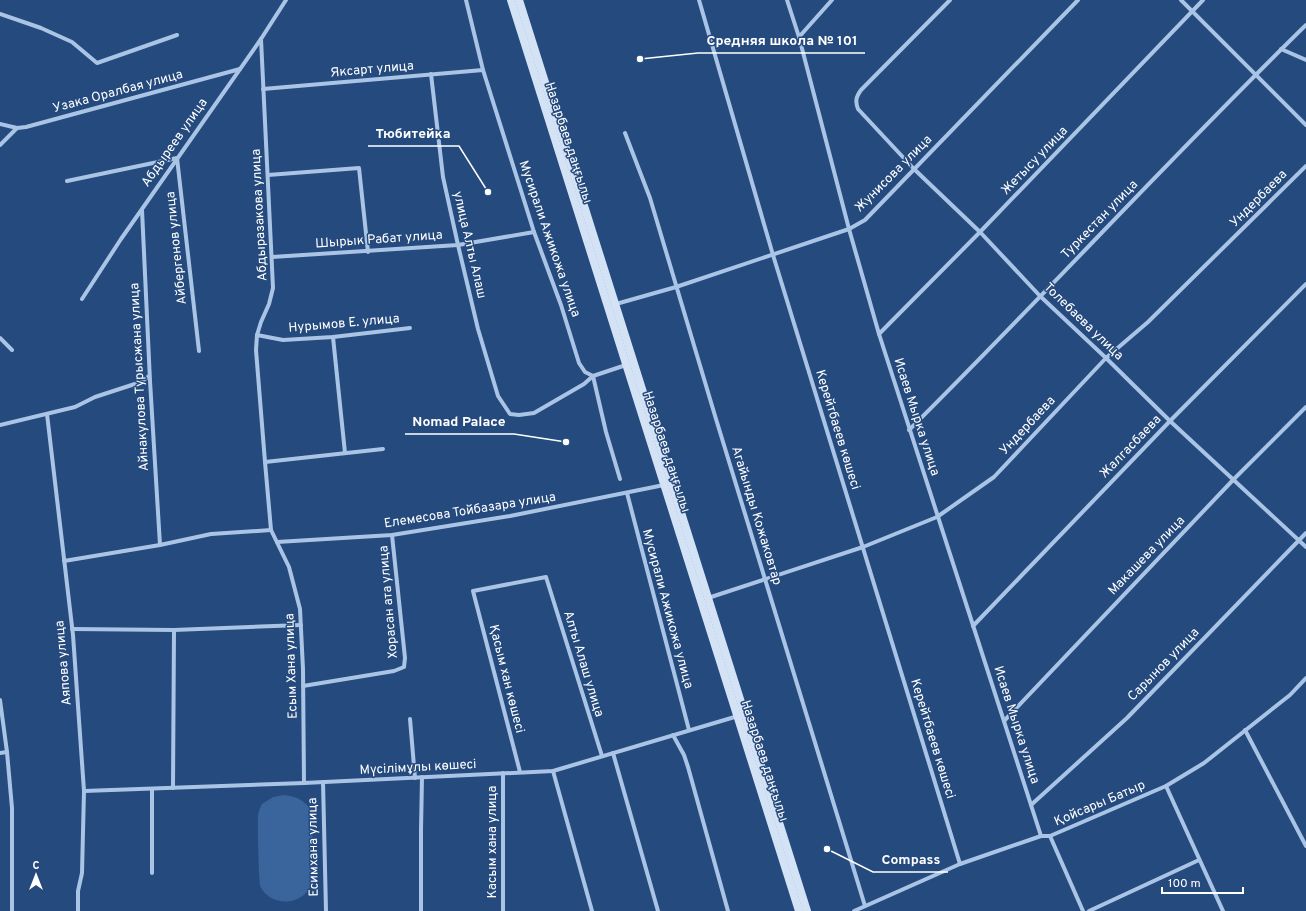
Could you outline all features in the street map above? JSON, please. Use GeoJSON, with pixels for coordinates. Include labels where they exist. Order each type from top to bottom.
{"type":"FeatureCollection","features":[{"type":"Feature","properties":{"kind":"main road","name":"Назарбаев даңғылы"},"geometry":{"type":"LineString","coordinates":[[511,0],[611,305],[704,599],[799,911]]}},
{"type":"Feature","properties":{"kind":"main road","name":"Назарбаев даңғылы"},"geometry":{"type":"LineString","coordinates":[[519,0],[611,305],[626,365],[664,485],[704,599]]}},
{"type":"Feature","properties":{"kind":"main road","name":"Назарбаев даңғылы"},"geometry":{"type":"LineString","coordinates":[[740,715],[807,911]]}},
{"type":"Feature","properties":{"kind":"street","name":"Абдыреев улица"},"geometry":{"type":"LineString","coordinates":[[82,299],[142,208],[261,39],[286,0]]}},
{"type":"Feature","properties":{"kind":"street","name":"Мусирали Ажикожа улица"},"geometry":{"type":"LineString","coordinates":[[466,0],[483,70],[534,232],[561,305],[579,363],[585,372],[593,376]]}},
{"type":"Feature","properties":{"kind":"street","name":"Керейтбаеев көшесі"},"geometry":{"type":"LineString","coordinates":[[699,0],[773,254],[960,864]]}},
{"type":"Feature","properties":{"kind":"street","name":"Исаев Мырка улица"},"geometry":{"type":"LineString","coordinates":[[788,0],[849,229],[879,334],[1041,836]]}},
{"type":"Feature","properties":{"kind":"street"},"geometry":{"type":"LineString","coordinates":[[799,37],[832,0]]}},
{"type":"Feature","properties":{"kind":"street","name":"Толебаева улица"},"geometry":{"type":"LineString","coordinates":[[950,0],[861,90],[857,96],[856,103],[858,110],[914,169],[980,232],[1040,296],[1170,421],[1306,547]]}},
{"type":"Feature","properties":{"kind":"street","name":"Жунисова улица"},"geometry":{"type":"LineString","coordinates":[[611,305],[676,287],[849,229],[865,220],[1078,0]]}},
{"type":"Feature","properties":{"kind":"street"},"geometry":{"type":"LineString","coordinates":[[1181,0],[1306,125]]}},
{"type":"Feature","properties":{"kind":"street","name":"Жетысу улица"},"geometry":{"type":"LineString","coordinates":[[879,334],[980,232],[1203,0]]}},
{"type":"Feature","properties":{"kind":"street"},"geometry":{"type":"LineString","coordinates":[[0,14],[41,28],[72,42],[97,63],[177,35]]}},
{"type":"Feature","properties":{"kind":"street","name":"Туркестан улица"},"geometry":{"type":"LineString","coordinates":[[909,430],[972,368],[1256,74],[1306,25]]}},
{"type":"Feature","properties":{"kind":"street","name":"Абдыразакова улица"},"geometry":{"type":"LineString","coordinates":[[261,39],[274,288],[257,335],[256,350],[271,530]]}},
{"type":"Feature","properties":{"kind":"street"},"geometry":{"type":"LineString","coordinates":[[1281,49],[1306,60]]}},
{"type":"Feature","properties":{"kind":"street","name":"Узака Оралбая улица"},"geometry":{"type":"LineString","coordinates":[[0,124],[17,128],[26,127],[240,69]]}},
{"type":"Feature","properties":{"kind":"street","name":"Яксарт улица"},"geometry":{"type":"LineString","coordinates":[[263,89],[483,70]]}},
{"type":"Feature","properties":{"kind":"street","name":"улица Алты Алаш"},"geometry":{"type":"LineString","coordinates":[[431,74],[443,177],[478,329],[498,396],[510,414],[519,415],[534,413],[584,384],[593,376]]}},
{"type":"Feature","properties":{"kind":"street"},"geometry":{"type":"LineString","coordinates":[[0,146],[17,128]]}},
{"type":"Feature","properties":{"kind":"street","name":"Агайынды Кожаковтар"},"geometry":{"type":"LineString","coordinates":[[626,133],[650,198],[865,906]]}},
{"type":"Feature","properties":{"kind":"street"},"geometry":{"type":"LineString","coordinates":[[67,181],[177,158]]}},
{"type":"Feature","properties":{"kind":"street","name":"Айбергенов улица"},"geometry":{"type":"LineString","coordinates":[[177,158],[199,351]]}},
{"type":"Feature","properties":{"kind":"street","name":"Ундербаева"},"geometry":{"type":"LineString","coordinates":[[704,599],[863,547],[937,516],[994,477],[1106,358],[1148,322],[1306,166]]}},
{"type":"Feature","properties":{"kind":"street"},"geometry":{"type":"LineString","coordinates":[[268,175],[359,168],[368,252]]}},
{"type":"Feature","properties":{"kind":"street","name":"Айнакулова Турысжана улица"},"geometry":{"type":"LineString","coordinates":[[142,208],[149,376],[160,545]]}},
{"type":"Feature","properties":{"kind":"street","name":"Шырык Рабат улица"},"geometry":{"type":"LineString","coordinates":[[272,257],[458,245],[534,232]]}},
{"type":"Feature","properties":{"kind":"street","name":"Жалгасбаева"},"geometry":{"type":"LineString","coordinates":[[973,626],[1170,421],[1306,284]]}},
{"type":"Feature","properties":{"kind":"street","name":"Нурымов Е. улица"},"geometry":{"type":"LineString","coordinates":[[257,335],[283,340],[333,337],[410,328]]}},
{"type":"Feature","properties":{"kind":"street"},"geometry":{"type":"LineString","coordinates":[[333,337],[345,453]]}},
{"type":"Feature","properties":{"kind":"street"},"geometry":{"type":"LineString","coordinates":[[0,338],[12,350]]}},
{"type":"Feature","properties":{"kind":"street"},"geometry":{"type":"LineString","coordinates":[[620,479],[606,432],[593,376],[626,365]]}},
{"type":"Feature","properties":{"kind":"street"},"geometry":{"type":"LineString","coordinates":[[0,425],[75,407],[95,397],[141,382],[149,376]]}},
{"type":"Feature","properties":{"kind":"street","name":"Макашева улица"},"geometry":{"type":"LineString","coordinates":[[1004,721],[1233,480],[1306,407]]}},
{"type":"Feature","properties":{"kind":"street","name":"Аяпова улица"},"geometry":{"type":"LineString","coordinates":[[47,414],[72,629],[84,791],[82,873],[78,891],[78,911]]}},
{"type":"Feature","properties":{"kind":"street"},"geometry":{"type":"LineString","coordinates":[[265,462],[383,449]]}},
{"type":"Feature","properties":{"kind":"street","name":"Елемесова Тойбазара улица"},"geometry":{"type":"LineString","coordinates":[[277,542],[392,535],[510,516],[664,485]]}},
{"type":"Feature","properties":{"kind":"street","name":"Мусирали Ажикожа улица"},"geometry":{"type":"LineString","coordinates":[[626,493],[689,730]]}},
{"type":"Feature","properties":{"kind":"street"},"geometry":{"type":"LineString","coordinates":[[64,562],[212,534],[271,530]]}},
{"type":"Feature","properties":{"kind":"street","name":"Есым Хана улица"},"geometry":{"type":"LineString","coordinates":[[271,530],[289,567],[300,609],[303,686],[304,783]]}},
{"type":"Feature","properties":{"kind":"street","name":"Сарынов улица"},"geometry":{"type":"LineString","coordinates":[[1031,805],[1128,718],[1306,532]]}},
{"type":"Feature","properties":{"kind":"street","name":"Хорасан ата улица"},"geometry":{"type":"LineString","coordinates":[[303,686],[394,671],[404,667],[405,658],[392,535]]}},
{"type":"Feature","properties":{"kind":"street","name":"Алты Алаш улица"},"geometry":{"type":"LineString","coordinates":[[473,591],[546,577],[602,756]]}},
{"type":"Feature","properties":{"kind":"street","name":"Қасым хан көшесі"},"geometry":{"type":"LineString","coordinates":[[473,591],[520,772]]}},
{"type":"Feature","properties":{"kind":"street"},"geometry":{"type":"LineString","coordinates":[[72,629],[174,630],[301,625]]}},
{"type":"Feature","properties":{"kind":"street"},"geometry":{"type":"LineString","coordinates":[[173,788],[174,630]]}},
{"type":"Feature","properties":{"kind":"street","name":"Қойсары Батыр"},"geometry":{"type":"LineString","coordinates":[[854,911],[960,864],[1041,836],[1050,836],[1166,786],[1204,762],[1290,695],[1306,678]]}},
{"type":"Feature","properties":{"kind":"street"},"geometry":{"type":"LineString","coordinates":[[0,700],[7,752],[12,808],[12,911]]}},
{"type":"Feature","properties":{"kind":"street","name":"Мүсілімұлы көшесі"},"geometry":{"type":"LineString","coordinates":[[84,791],[304,783],[553,771],[740,715]]}},
{"type":"Feature","properties":{"kind":"street"},"geometry":{"type":"LineString","coordinates":[[410,719],[415,778]]}},
{"type":"Feature","properties":{"kind":"street"},"geometry":{"type":"LineString","coordinates":[[1245,730],[1306,846]]}},
{"type":"Feature","properties":{"kind":"street"},"geometry":{"type":"LineString","coordinates":[[673,735],[684,755],[688,767],[728,911]]}},
{"type":"Feature","properties":{"kind":"street"},"geometry":{"type":"LineString","coordinates":[[0,753],[7,752]]}},
{"type":"Feature","properties":{"kind":"street"},"geometry":{"type":"LineString","coordinates":[[613,753],[658,911]]}},
{"type":"Feature","properties":{"kind":"street"},"geometry":{"type":"LineString","coordinates":[[553,771],[592,911]]}},
{"type":"Feature","properties":{"kind":"street","name":"Касым хана улица"},"geometry":{"type":"LineString","coordinates":[[503,773],[503,911]]}},
{"type":"Feature","properties":{"kind":"street"},"geometry":{"type":"LineString","coordinates":[[421,911],[422,777]]}},
{"type":"Feature","properties":{"kind":"street","name":"Есимхана улица"},"geometry":{"type":"LineString","coordinates":[[323,782],[326,911]]}},
{"type":"Feature","properties":{"kind":"street"},"geometry":{"type":"LineString","coordinates":[[1166,786],[1223,911]]}},
{"type":"Feature","properties":{"kind":"street"},"geometry":{"type":"LineString","coordinates":[[152,789],[152,873]]}},
{"type":"Feature","properties":{"kind":"street"},"geometry":{"type":"LineString","coordinates":[[1050,836],[1083,911]]}},
{"type":"Feature","properties":{"kind":"street"},"geometry":{"type":"LineString","coordinates":[[1089,911],[1199,860]]}},
{"type":"Feature","properties":{"kind":"shaded area"},"geometry":{"type":"Polygon","coordinates":[[[284,795],[300,800],[312,811],[313,879],[310,888],[304,894],[297,899],[289,901],[273,899],[266,894],[260,886],[259,874],[258,815],[262,804],[273,797],[284,795]]]}},
{"type":"Feature","properties":{"kind":"place","name":"Средняя школа № 101"},"geometry":{"type":"Point","coordinates":[640,59]}},
{"type":"Feature","properties":{"kind":"place","name":"Тюбитейка"},"geometry":{"type":"Point","coordinates":[488,192]}},
{"type":"Feature","properties":{"kind":"place","name":"Nomad Palace"},"geometry":{"type":"Point","coordinates":[566,442]}},
{"type":"Feature","properties":{"kind":"place","name":"Compass"},"geometry":{"type":"Point","coordinates":[827,849]}}]}
